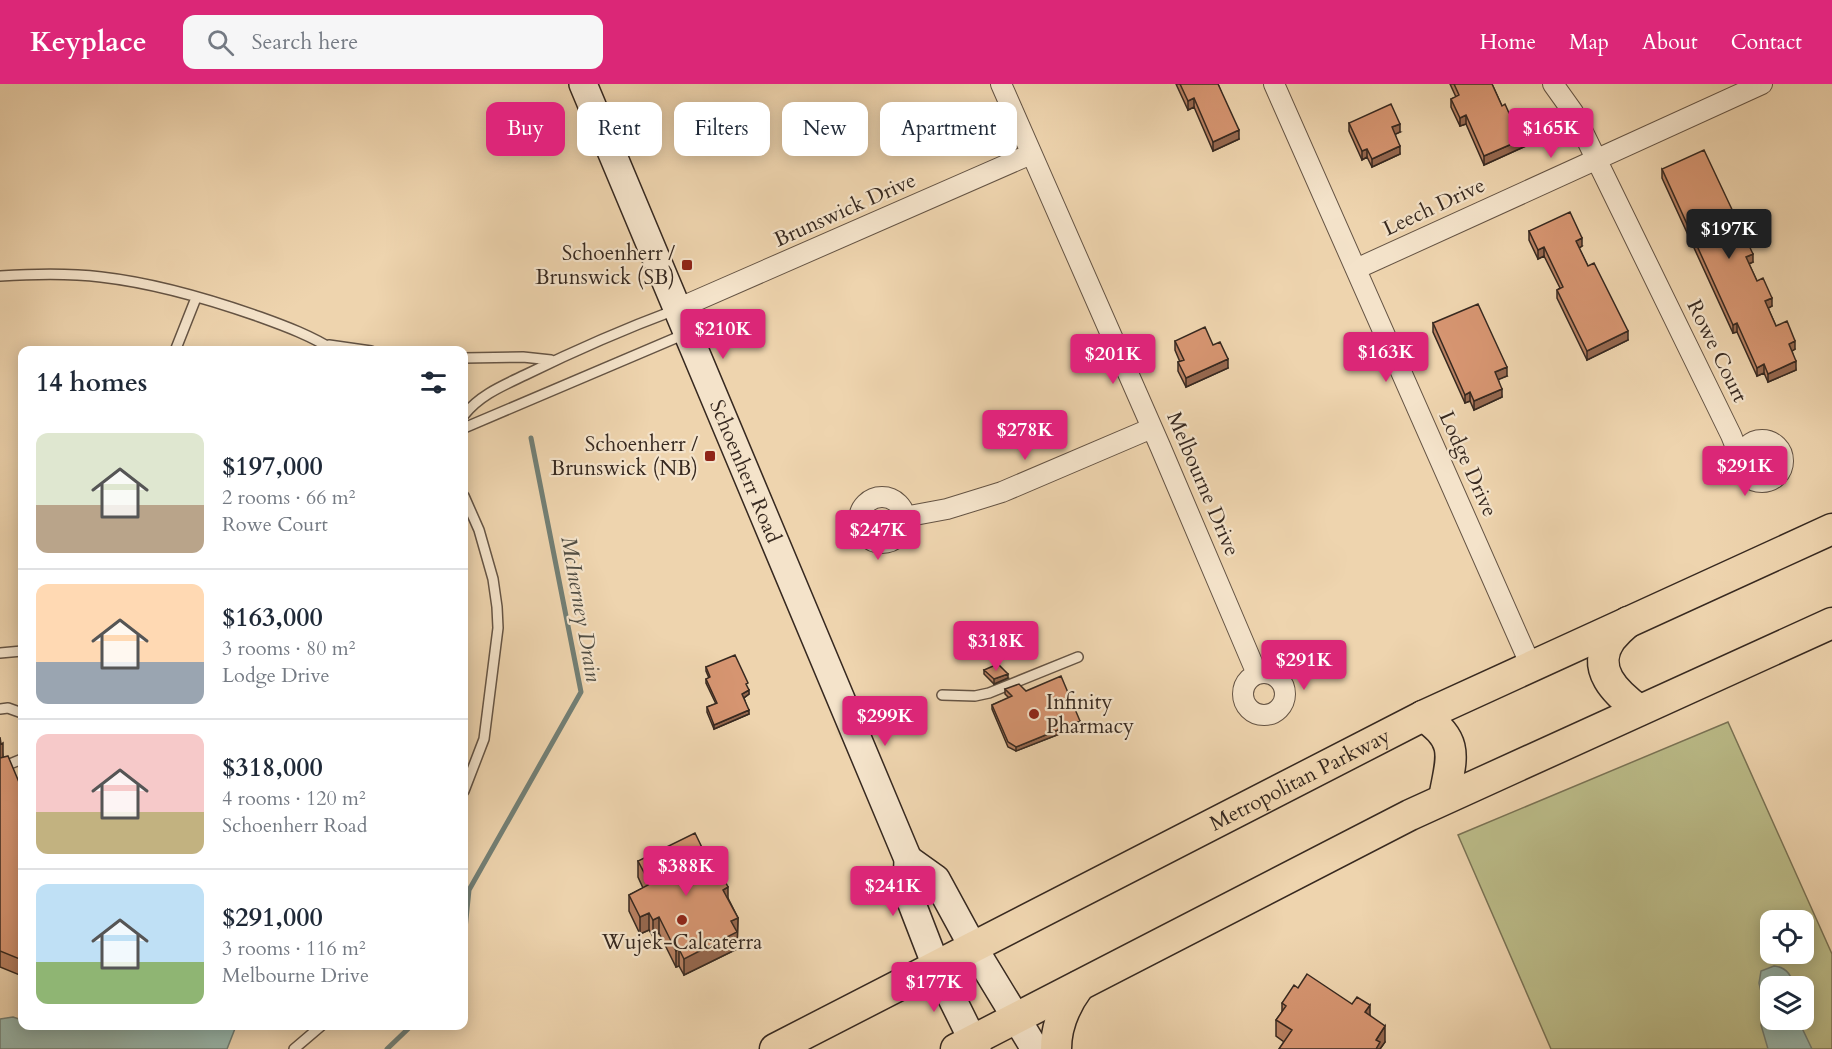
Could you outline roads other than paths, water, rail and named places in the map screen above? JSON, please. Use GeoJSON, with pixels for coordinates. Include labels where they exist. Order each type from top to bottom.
{"type":"FeatureCollection","features":[{"type":"Feature","properties":{"kind":"main road","name":"Schoenherr Road"},"geometry":{"type":"LineString","coordinates":[[583,84],[908,859],[907,891],[968,1046]]}},
{"type":"Feature","properties":{"kind":"main road","name":"Metropolitan Parkway"},"geometry":{"type":"LineString","coordinates":[[775,1049],[1423,716],[1832,529]]}},
{"type":"Feature","properties":{"kind":"main road"},"geometry":{"type":"LineString","coordinates":[[1628,622],[1610,640],[1605,653],[1604,665],[1606,678],[1622,698],[1639,710]]}},
{"type":"Feature","properties":{"kind":"main road"},"geometry":{"type":"LineString","coordinates":[[968,1046],[1015,1019],[1444,798],[1832,623]]}},
{"type":"Feature","properties":{"kind":"main road"},"geometry":{"type":"LineString","coordinates":[[1423,716],[1443,732],[1450,748],[1450,771],[1444,798]]}},
{"type":"Feature","properties":{"kind":"main road"},"geometry":{"type":"LineString","coordinates":[[908,859],[936,879],[1015,1019],[1035,1049]]}},
{"type":"Feature","properties":{"kind":"main road"},"geometry":{"type":"LineString","coordinates":[[1056,1049],[1062,1015],[1068,1001],[1079,986]]}},
{"type":"Feature","properties":{"kind":"street","name":"Melbourne Drive"},"geometry":{"type":"LineString","coordinates":[[1001,84],[1257,674]]}},
{"type":"Feature","properties":{"kind":"street","name":"Lodge Drive"},"geometry":{"type":"LineString","coordinates":[[1274,84],[1531,666]]}},
{"type":"Feature","properties":{"kind":"street","name":"Rowe Court"},"geometry":{"type":"LineString","coordinates":[[1553,84],[1573,112],[1731,435],[1745,473],[1756,481],[1770,480],[1776,476],[1782,464],[1780,451],[1770,442],[1744,440],[1731,435]]}},
{"type":"Feature","properties":{"kind":"street","name":"Leech Drive"},"geometry":{"type":"LineString","coordinates":[[1356,269],[1762,84]]}},
{"type":"Feature","properties":{"kind":"street","name":"Brunswick Drive"},"geometry":{"type":"LineString","coordinates":[[682,321],[1031,154]]}},
{"type":"Feature","properties":{"kind":"street"},"geometry":{"type":"LineString","coordinates":[[904,517],[947,509],[1002,492],[1152,428]]}},
{"type":"Feature","properties":{"kind":"street"},"geometry":{"type":"LineString","coordinates":[[1741,460],[1745,447],[1757,441]]}},
{"type":"Feature","properties":{"kind":"lane"},"geometry":{"type":"LineString","coordinates":[[0,276],[29,274],[99,277],[162,288],[233,308],[334,346]]}},
{"type":"Feature","properties":{"kind":"lane"},"geometry":{"type":"LineString","coordinates":[[177,346],[196,298]]}},
{"type":"Feature","properties":{"kind":"lane"},"geometry":{"type":"LineString","coordinates":[[468,410],[473,403],[495,389],[551,360],[682,321]]}},
{"type":"Feature","properties":{"kind":"lane"},"geometry":{"type":"LineString","coordinates":[[468,426],[682,321]]}},
{"type":"Feature","properties":{"kind":"lane"},"geometry":{"type":"LineString","coordinates":[[468,358],[523,357],[551,360]]}},
{"type":"Feature","properties":{"kind":"lane"},"geometry":{"type":"LineString","coordinates":[[468,504],[479,530],[493,579],[498,628],[484,739],[468,781]]}},
{"type":"Feature","properties":{"kind":"lane"},"geometry":{"type":"LineString","coordinates":[[0,653],[18,651]]}},
{"type":"Feature","properties":{"kind":"lane"},"geometry":{"type":"LineString","coordinates":[[942,695],[975,696],[989,693],[1078,657]]}},
{"type":"Feature","properties":{"kind":"lane"},"geometry":{"type":"LineString","coordinates":[[0,709],[8,708],[18,712]]}},
{"type":"Feature","properties":{"kind":"lane"},"geometry":{"type":"LineString","coordinates":[[0,768],[18,761]]}},
{"type":"Feature","properties":{"kind":"lane"},"geometry":{"type":"LineString","coordinates":[[294,1049],[316,1030]]}},
{"type":"Feature","properties":{"kind":"water"},"geometry":{"type":"Polygon","coordinates":[[[1774,966],[1782,968],[1790,976],[1760,976],[1761,971],[1774,966]]]}},
{"type":"Feature","properties":{"kind":"water"},"geometry":{"type":"Polygon","coordinates":[[[0,1019],[18,1019],[18,1030],[234,1030],[227,1049],[0,1049],[0,1019]]]}},
{"type":"Feature","properties":{"kind":"water"},"geometry":{"type":"Polygon","coordinates":[[[1762,1030],[1803,1030],[1812,1049],[1768,1049],[1762,1030]]]}},
{"type":"Feature","properties":{"kind":"waterway","name":"McInerney Drain"},"geometry":{"type":"LineString","coordinates":[[468,900],[469,890],[581,692],[531,438]]}},
{"type":"Feature","properties":{"kind":"waterway","name":"McInerney Drain"},"geometry":{"type":"LineString","coordinates":[[387,1049],[407,1030]]}},
{"type":"Feature","properties":{"kind":"place","name":"Schoenherr / Brunswick (SB)"},"geometry":{"type":"Point","coordinates":[687,265]}},
{"type":"Feature","properties":{"kind":"place","name":"Schoenherr / Brunswick (NB)"},"geometry":{"type":"Point","coordinates":[710,456]}},
{"type":"Feature","properties":{"kind":"place","name":"Infinity Pharmacy"},"geometry":{"type":"Point","coordinates":[1034,714]}},
{"type":"Feature","properties":{"kind":"place","name":"Wujek-Calcaterra"},"geometry":{"type":"Point","coordinates":[682,920]}}]}
